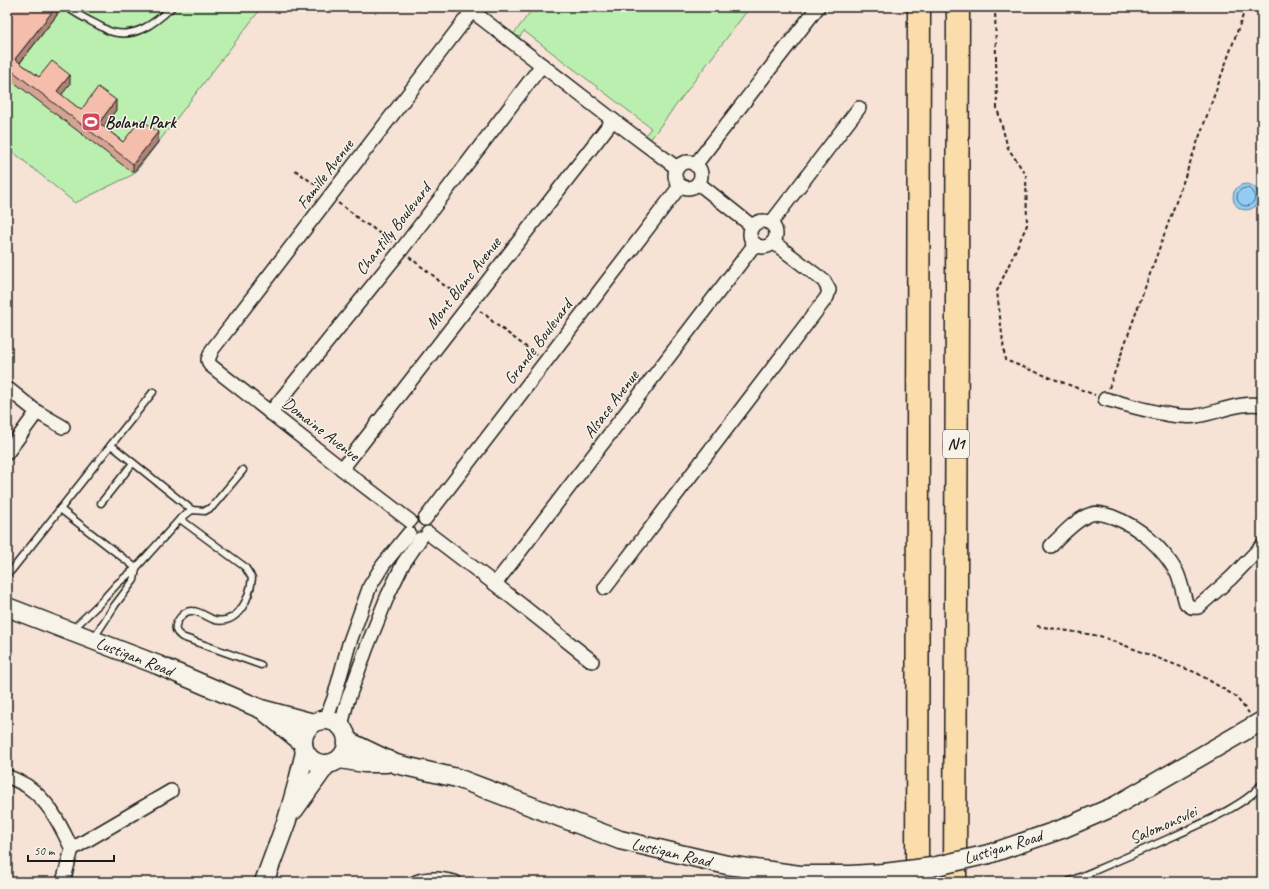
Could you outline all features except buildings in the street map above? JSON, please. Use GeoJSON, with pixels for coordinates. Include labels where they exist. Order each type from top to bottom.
{"type":"FeatureCollection","features":[{"type":"Feature","properties":{"kind":"highway","name":"N1"},"geometry":{"type":"LineString","coordinates":[[917,882],[919,7]]}},
{"type":"Feature","properties":{"kind":"highway","name":"N1"},"geometry":{"type":"LineString","coordinates":[[955,882],[958,7]]}},
{"type":"Feature","properties":{"kind":"main road","name":"Lustigan Road"},"geometry":{"type":"LineString","coordinates":[[7,607],[165,668],[261,709],[332,727],[396,764]]}},
{"type":"Feature","properties":{"kind":"main road","name":"Lustigan Road"},"geometry":{"type":"LineString","coordinates":[[261,709],[304,748]]}},
{"type":"Feature","properties":{"kind":"main road","name":"Lustigan Road"},"geometry":{"type":"LineString","coordinates":[[333,762],[396,764],[457,778],[620,840],[727,865],[800,875],[850,875],[884,873],[932,866],[989,854],[1062,829],[1115,806],[1260,726]]}},
{"type":"Feature","properties":{"kind":"main road"},"geometry":{"type":"LineString","coordinates":[[264,882],[287,820],[298,781],[304,748],[305,732],[332,727],[347,748],[344,754],[333,762],[287,820]]}},
{"type":"Feature","properties":{"kind":"main road"},"geometry":{"type":"LineString","coordinates":[[304,748],[314,762],[320,764],[333,762]]}},
{"type":"Feature","properties":{"kind":"street"},"geometry":{"type":"LineString","coordinates":[[695,165],[818,7]]}},
{"type":"Feature","properties":{"kind":"street"},"geometry":{"type":"LineString","coordinates":[[474,9],[542,65],[677,168]]}},
{"type":"Feature","properties":{"kind":"street","name":"Famille Avenue"},"geometry":{"type":"LineString","coordinates":[[210,365],[208,360],[212,350],[474,9]]}},
{"type":"Feature","properties":{"kind":"street","name":"Chantilly Boulevard"},"geometry":{"type":"LineString","coordinates":[[270,413],[400,250],[542,65]]}},
{"type":"Feature","properties":{"kind":"street"},"geometry":{"type":"LineString","coordinates":[[771,224],[859,108]]}},
{"type":"Feature","properties":{"kind":"street","name":"Mont Blanc Avenue"},"geometry":{"type":"LineString","coordinates":[[342,468],[613,120]]}},
{"type":"Feature","properties":{"kind":"street"},"geometry":{"type":"LineString","coordinates":[[689,163],[695,165],[700,170],[698,183],[693,187],[686,188],[680,186],[676,181],[674,174],[677,168],[682,164],[689,163]]}},
{"type":"Feature","properties":{"kind":"street"},"geometry":{"type":"LineString","coordinates":[[698,183],[752,226]]}},
{"type":"Feature","properties":{"kind":"street","name":"Grande Boulevard"},"geometry":{"type":"LineString","coordinates":[[417,532],[418,517],[425,519],[680,186]]}},
{"type":"Feature","properties":{"kind":"street"},"geometry":{"type":"LineString","coordinates":[[764,221],[771,224],[775,229],[776,235],[773,242],[768,246],[762,247],[755,244],[751,239],[750,232],[752,226],[758,222],[764,221]]}},
{"type":"Feature","properties":{"kind":"street"},"geometry":{"type":"LineString","coordinates":[[605,588],[827,297],[828,290],[824,281],[773,242]]}},
{"type":"Feature","properties":{"kind":"street","name":"Alsace Avenue"},"geometry":{"type":"LineString","coordinates":[[495,584],[755,244]]}},
{"type":"Feature","properties":{"kind":"street","name":"Domaine Avenue"},"geometry":{"type":"LineString","coordinates":[[210,365],[342,468],[417,532],[495,584],[592,661]]}},
{"type":"Feature","properties":{"kind":"street"},"geometry":{"type":"LineString","coordinates":[[7,388],[36,412],[63,427]]}},
{"type":"Feature","properties":{"kind":"street"},"geometry":{"type":"LineString","coordinates":[[1105,398],[1149,410],[1174,415],[1194,416],[1241,405],[1262,405]]}},
{"type":"Feature","properties":{"kind":"street"},"geometry":{"type":"LineString","coordinates":[[7,453],[36,412]]}},
{"type":"Feature","properties":{"kind":"street"},"geometry":{"type":"LineString","coordinates":[[1050,546],[1080,520],[1087,516],[1102,514],[1118,519],[1140,531],[1160,550],[1178,574],[1186,602],[1193,608],[1198,607],[1225,583],[1262,546]]}},
{"type":"Feature","properties":{"kind":"street"},"geometry":{"type":"LineString","coordinates":[[332,727],[336,690],[358,617],[372,583],[383,565],[417,532]]}},
{"type":"Feature","properties":{"kind":"street"},"geometry":{"type":"LineString","coordinates":[[332,727],[347,702],[376,624],[417,532]]}},
{"type":"Feature","properties":{"kind":"street"},"geometry":{"type":"LineString","coordinates":[[372,583],[390,591]]}},
{"type":"Feature","properties":{"kind":"street"},"geometry":{"type":"LineString","coordinates":[[358,617],[376,624]]}},
{"type":"Feature","properties":{"kind":"street"},"geometry":{"type":"LineString","coordinates":[[7,776],[26,785],[44,801],[58,819],[72,849],[64,882]]}},
{"type":"Feature","properties":{"kind":"street"},"geometry":{"type":"LineString","coordinates":[[72,849],[171,792]]}},
{"type":"Feature","properties":{"kind":"street"},"geometry":{"type":"LineString","coordinates":[[416,882],[424,878],[455,882]]}},
{"type":"Feature","properties":{"kind":"lane"},"geometry":{"type":"LineString","coordinates":[[66,7],[110,31],[121,34],[132,33],[145,28],[159,19],[172,7]]}},
{"type":"Feature","properties":{"kind":"lane"},"geometry":{"type":"LineString","coordinates":[[11,571],[154,392]]}},
{"type":"Feature","properties":{"kind":"lane"},"geometry":{"type":"LineString","coordinates":[[111,445],[192,510],[205,511],[212,507],[243,470]]}},
{"type":"Feature","properties":{"kind":"lane"},"geometry":{"type":"LineString","coordinates":[[101,503],[134,463]]}},
{"type":"Feature","properties":{"kind":"lane"},"geometry":{"type":"LineString","coordinates":[[60,509],[136,568]]}},
{"type":"Feature","properties":{"kind":"lane"},"geometry":{"type":"LineString","coordinates":[[71,631],[117,584],[136,568],[180,519],[192,510]]}},
{"type":"Feature","properties":{"kind":"lane"},"geometry":{"type":"LineString","coordinates":[[180,519],[245,567],[252,578],[247,600],[238,614],[221,621],[214,620],[192,611],[188,612],[182,616],[177,623],[176,629],[178,634],[182,637],[261,665]]}},
{"type":"Feature","properties":{"kind":"lane"},"geometry":{"type":"LineString","coordinates":[[93,640],[115,605],[134,580],[136,568]]}},
{"type":"Feature","properties":{"kind":"lane","name":"Salomonsvlei"},"geometry":{"type":"LineString","coordinates":[[1068,882],[1219,816],[1250,796],[1262,782]]}},
{"type":"Feature","properties":{"kind":"path"},"geometry":{"type":"LineString","coordinates":[[995,7],[997,108],[1008,148],[1026,175],[1027,225],[997,291],[1005,360],[1105,398],[1246,7]]}},
{"type":"Feature","properties":{"kind":"path"},"geometry":{"type":"LineString","coordinates":[[294,170],[351,212],[363,223],[370,226],[442,284],[453,290],[459,297],[486,315],[494,323],[545,362]]}},
{"type":"Feature","properties":{"kind":"path"},"geometry":{"type":"LineString","coordinates":[[1038,626],[1100,636],[1197,673],[1235,696],[1260,726]]}},
{"type":"Feature","properties":{"kind":"green space","name":"Boland Park"},"geometry":{"type":"Polygon","coordinates":[[[7,7],[262,7],[134,174],[75,203],[7,147],[7,7]]]}},
{"type":"Feature","properties":{"kind":"green space"},"geometry":{"type":"Polygon","coordinates":[[[534,7],[750,7],[649,141],[644,137],[651,128],[524,31],[517,40],[512,36],[534,7]]]}},
{"type":"Feature","properties":{"kind":"water"},"geometry":{"type":"Polygon","coordinates":[[[1246,184],[1256,187],[1259,197],[1256,207],[1246,210],[1236,207],[1233,197],[1236,187],[1246,184]]]}},
{"type":"Feature","properties":{"kind":"place","name":"Boland Park"},"geometry":{"type":"Point","coordinates":[91,122]}}]}
